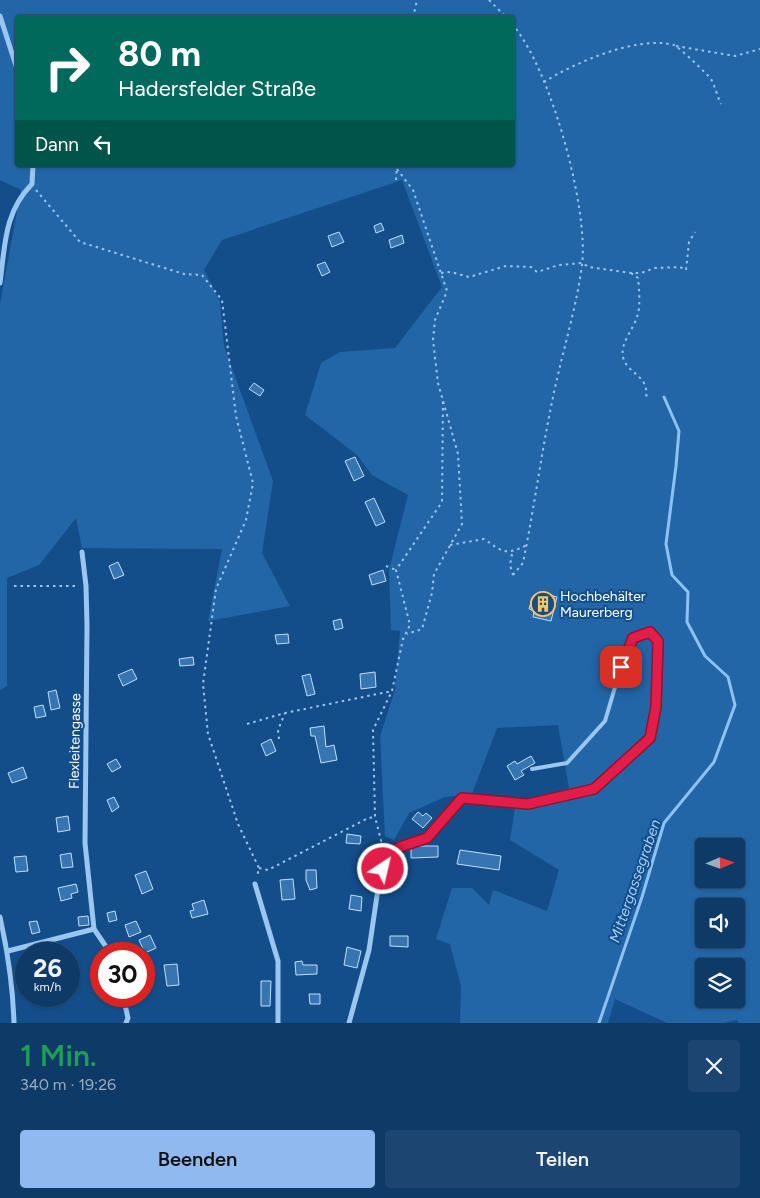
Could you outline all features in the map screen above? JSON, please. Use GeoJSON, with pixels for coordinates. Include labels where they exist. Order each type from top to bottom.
{"type":"FeatureCollection","features":[{"type":"Feature","properties":{"kind":"street"},"geometry":{"type":"LineString","coordinates":[[0,16],[15,63]]}},
{"type":"Feature","properties":{"kind":"street"},"geometry":{"type":"LineString","coordinates":[[0,284],[9,219],[19,197],[32,184],[33,167]]}},
{"type":"Feature","properties":{"kind":"street","name":"Flexleitengasse"},"geometry":{"type":"LineString","coordinates":[[82,552],[86,586],[85,843],[94,929],[103,942]]}},
{"type":"Feature","properties":{"kind":"street"},"geometry":{"type":"LineString","coordinates":[[349,1023],[369,950],[379,882],[386,856],[400,847],[427,838],[462,798],[528,804]]}},
{"type":"Feature","properties":{"kind":"street"},"geometry":{"type":"LineString","coordinates":[[254,884],[278,961],[278,1023]]}},
{"type":"Feature","properties":{"kind":"street"},"geometry":{"type":"LineString","coordinates":[[0,917],[8,951],[13,989],[14,1023]]}},
{"type":"Feature","properties":{"kind":"street"},"geometry":{"type":"LineString","coordinates":[[8,951],[94,929]]}},
{"type":"Feature","properties":{"kind":"street"},"geometry":{"type":"LineString","coordinates":[[126,1007],[128,1018],[126,1023]]}},
{"type":"Feature","properties":{"kind":"lane"},"geometry":{"type":"LineString","coordinates":[[528,804],[594,789],[650,738],[656,707],[658,641],[650,632],[633,638],[621,667],[604,721],[567,763],[532,769]]}},
{"type":"Feature","properties":{"kind":"path"},"geometry":{"type":"LineString","coordinates":[[414,15],[417,0]]}},
{"type":"Feature","properties":{"kind":"path"},"geometry":{"type":"LineString","coordinates":[[489,0],[504,15]]}},
{"type":"Feature","properties":{"kind":"path"},"geometry":{"type":"LineString","coordinates":[[512,553],[510,564],[513,576],[523,563],[527,545],[552,399],[574,312],[582,263],[580,210],[568,156],[544,82],[520,33],[515,27]]}},
{"type":"Feature","properties":{"kind":"path"},"geometry":{"type":"LineString","coordinates":[[544,82],[567,67],[624,47],[657,44],[735,56],[760,48]]}},
{"type":"Feature","properties":{"kind":"path"},"geometry":{"type":"LineString","coordinates":[[676,46],[709,77],[721,104]]}},
{"type":"Feature","properties":{"kind":"path"},"geometry":{"type":"LineString","coordinates":[[396,180],[397,169]]}},
{"type":"Feature","properties":{"kind":"path"},"geometry":{"type":"LineString","coordinates":[[397,169],[413,190],[447,290],[435,320],[433,340],[438,383],[444,398],[458,454],[462,524],[434,574],[432,593],[422,629],[407,634]]}},
{"type":"Feature","properties":{"kind":"path"},"geometry":{"type":"LineString","coordinates":[[32,184],[80,242],[184,274],[202,275],[222,300],[236,416],[253,483],[246,520],[216,590],[203,684],[208,734],[238,824],[259,868],[254,884]]}},
{"type":"Feature","properties":{"kind":"path"},"geometry":{"type":"LineString","coordinates":[[441,273],[451,272],[469,277],[506,266],[531,267],[537,272],[560,265],[582,263],[589,267],[641,273],[655,268],[680,267],[686,270],[689,242],[695,232]]}},
{"type":"Feature","properties":{"kind":"path"},"geometry":{"type":"LineString","coordinates":[[631,272],[638,278],[638,316],[626,339],[623,357],[627,365],[644,382],[647,392],[646,399]]}},
{"type":"Feature","properties":{"kind":"path"},"geometry":{"type":"LineString","coordinates":[[386,856],[375,818],[373,730],[392,691],[403,639],[410,625],[396,570],[442,502],[441,406],[444,398]]}},
{"type":"Feature","properties":{"kind":"path"},"geometry":{"type":"LineString","coordinates":[[450,545],[484,539],[503,552],[512,553],[527,545]]}},
{"type":"Feature","properties":{"kind":"path"},"geometry":{"type":"LineString","coordinates":[[386,566],[396,570]]}},
{"type":"Feature","properties":{"kind":"path"},"geometry":{"type":"LineString","coordinates":[[14,586],[86,586]]}},
{"type":"Feature","properties":{"kind":"path"},"geometry":{"type":"LineString","coordinates":[[247,724],[285,713],[392,691]]}},
{"type":"Feature","properties":{"kind":"path"},"geometry":{"type":"LineString","coordinates":[[279,740],[278,730],[285,713]]}},
{"type":"Feature","properties":{"kind":"path"},"geometry":{"type":"LineString","coordinates":[[259,868],[268,870],[368,818],[375,818]]}},
{"type":"Feature","properties":{"kind":"shaded area"},"geometry":{"type":"Polygon","coordinates":[[[0,0],[760,0],[760,1023],[739,1023],[737,1020],[724,1023],[667,1023],[615,999],[608,1023],[460,1023],[461,986],[450,944],[436,939],[452,888],[472,888],[489,905],[493,890],[547,911],[559,870],[510,840],[515,808],[569,788],[558,725],[497,728],[472,794],[445,797],[409,813],[394,840],[385,836],[380,736],[395,690],[400,631],[391,630],[389,570],[408,495],[372,475],[357,455],[305,415],[321,363],[340,352],[395,348],[442,287],[402,180],[222,240],[204,270],[220,302],[224,346],[273,481],[262,553],[290,606],[208,621],[222,549],[82,548],[76,518],[39,565],[7,578],[7,686],[0,690],[0,304],[21,190],[0,180],[0,0]]]}},
{"type":"Feature","properties":{"kind":"building"},"geometry":{"type":"Polygon","coordinates":[[[381,223],[384,230],[376,233],[374,226],[381,223]]]}},
{"type":"Feature","properties":{"kind":"building"},"geometry":{"type":"Polygon","coordinates":[[[339,232],[344,242],[332,247],[328,236],[339,232]]]}},
{"type":"Feature","properties":{"kind":"building"},"geometry":{"type":"Polygon","coordinates":[[[402,235],[404,243],[391,248],[389,240],[402,235]]]}},
{"type":"Feature","properties":{"kind":"building"},"geometry":{"type":"Polygon","coordinates":[[[325,262],[330,272],[322,276],[317,265],[325,262]]]}},
{"type":"Feature","properties":{"kind":"building"},"geometry":{"type":"Polygon","coordinates":[[[254,383],[264,390],[260,396],[249,389],[254,383]]]}},
{"type":"Feature","properties":{"kind":"building"},"geometry":{"type":"Polygon","coordinates":[[[355,457],[364,476],[354,481],[345,461],[355,457]]]}},
{"type":"Feature","properties":{"kind":"building"},"geometry":{"type":"Polygon","coordinates":[[[374,498],[385,522],[376,526],[365,502],[374,498]]]}},
{"type":"Feature","properties":{"kind":"building"},"geometry":{"type":"Polygon","coordinates":[[[118,562],[124,575],[114,579],[109,566],[118,562]]]}},
{"type":"Feature","properties":{"kind":"building"},"geometry":{"type":"Polygon","coordinates":[[[383,570],[386,581],[372,585],[369,575],[383,570]]]}},
{"type":"Feature","properties":{"kind":"building","name":"Hochbehälter Maurerberg"},"geometry":{"type":"Polygon","coordinates":[[[539,592],[557,597],[551,621],[533,617],[534,611],[529,609],[532,598],[537,599],[539,592]]]}},
{"type":"Feature","properties":{"kind":"building"},"geometry":{"type":"Polygon","coordinates":[[[341,619],[343,628],[335,630],[333,621],[341,619]]]}},
{"type":"Feature","properties":{"kind":"building"},"geometry":{"type":"Polygon","coordinates":[[[288,634],[289,643],[277,644],[275,635],[288,634]]]}},
{"type":"Feature","properties":{"kind":"building"},"geometry":{"type":"Polygon","coordinates":[[[193,657],[194,665],[180,666],[179,659],[193,657]]]}},
{"type":"Feature","properties":{"kind":"building"},"geometry":{"type":"Polygon","coordinates":[[[132,669],[137,679],[123,686],[118,675],[132,669]]]}},
{"type":"Feature","properties":{"kind":"building"},"geometry":{"type":"Polygon","coordinates":[[[375,672],[376,687],[361,689],[360,674],[375,672]]]}},
{"type":"Feature","properties":{"kind":"building"},"geometry":{"type":"Polygon","coordinates":[[[310,674],[315,694],[307,696],[302,676],[310,674]]]}},
{"type":"Feature","properties":{"kind":"building"},"geometry":{"type":"Polygon","coordinates":[[[56,690],[60,708],[51,710],[48,692],[56,690]]]}},
{"type":"Feature","properties":{"kind":"building"},"geometry":{"type":"Polygon","coordinates":[[[43,705],[46,716],[36,718],[34,707],[43,705]]]}},
{"type":"Feature","properties":{"kind":"building"},"geometry":{"type":"Polygon","coordinates":[[[324,726],[326,747],[334,745],[337,760],[321,763],[315,736],[311,736],[310,728],[324,726]]]}},
{"type":"Feature","properties":{"kind":"building"},"geometry":{"type":"Polygon","coordinates":[[[271,739],[276,751],[266,756],[261,744],[271,739]]]}},
{"type":"Feature","properties":{"kind":"building"},"geometry":{"type":"Polygon","coordinates":[[[531,756],[535,763],[521,771],[524,775],[515,780],[507,766],[515,761],[517,764],[531,756]]]}},
{"type":"Feature","properties":{"kind":"building"},"geometry":{"type":"Polygon","coordinates":[[[116,759],[121,767],[112,772],[107,764],[116,759]]]}},
{"type":"Feature","properties":{"kind":"building"},"geometry":{"type":"Polygon","coordinates":[[[23,767],[27,778],[12,783],[8,773],[23,767]]]}},
{"type":"Feature","properties":{"kind":"building"},"geometry":{"type":"Polygon","coordinates":[[[114,797],[119,807],[112,812],[107,800],[114,797]]]}},
{"type":"Feature","properties":{"kind":"building"},"geometry":{"type":"Polygon","coordinates":[[[418,812],[423,816],[426,813],[432,818],[423,828],[412,819],[418,812]]]}},
{"type":"Feature","properties":{"kind":"building"},"geometry":{"type":"Polygon","coordinates":[[[68,816],[70,830],[58,832],[56,818],[68,816]]]}},
{"type":"Feature","properties":{"kind":"building"},"geometry":{"type":"Polygon","coordinates":[[[347,834],[361,836],[360,844],[346,843],[347,834]]]}},
{"type":"Feature","properties":{"kind":"building"},"geometry":{"type":"Polygon","coordinates":[[[416,846],[438,846],[438,857],[411,858],[411,848],[416,846]]]}},
{"type":"Feature","properties":{"kind":"building"},"geometry":{"type":"Polygon","coordinates":[[[460,850],[501,856],[499,870],[457,864],[460,850]]]}},
{"type":"Feature","properties":{"kind":"building"},"geometry":{"type":"Polygon","coordinates":[[[71,853],[73,867],[62,868],[60,855],[71,853]]]}},
{"type":"Feature","properties":{"kind":"building"},"geometry":{"type":"Polygon","coordinates":[[[26,856],[28,871],[16,872],[14,857],[26,856]]]}},
{"type":"Feature","properties":{"kind":"building"},"geometry":{"type":"Polygon","coordinates":[[[306,870],[316,870],[317,888],[310,890],[306,880],[306,870]]]}},
{"type":"Feature","properties":{"kind":"building"},"geometry":{"type":"Polygon","coordinates":[[[146,871],[153,889],[142,894],[135,875],[146,871]]]}},
{"type":"Feature","properties":{"kind":"building"},"geometry":{"type":"Polygon","coordinates":[[[293,879],[295,899],[282,900],[280,880],[293,879]]]}},
{"type":"Feature","properties":{"kind":"building"},"geometry":{"type":"Polygon","coordinates":[[[76,884],[78,892],[71,894],[72,898],[61,901],[58,888],[76,884]]]}},
{"type":"Feature","properties":{"kind":"building"},"geometry":{"type":"Polygon","coordinates":[[[351,895],[362,897],[361,911],[349,909],[351,895]]]}},
{"type":"Feature","properties":{"kind":"building"},"geometry":{"type":"Polygon","coordinates":[[[204,900],[208,914],[192,918],[190,911],[194,910],[192,904],[204,900]]]}},
{"type":"Feature","properties":{"kind":"building"},"geometry":{"type":"Polygon","coordinates":[[[115,911],[117,920],[109,922],[107,913],[115,911]]]}},
{"type":"Feature","properties":{"kind":"building"},"geometry":{"type":"Polygon","coordinates":[[[88,916],[89,925],[79,926],[78,917],[88,916]]]}},
{"type":"Feature","properties":{"kind":"building"},"geometry":{"type":"Polygon","coordinates":[[[37,921],[40,932],[32,934],[29,922],[37,921]]]}},
{"type":"Feature","properties":{"kind":"building"},"geometry":{"type":"Polygon","coordinates":[[[136,921],[141,932],[129,937],[125,925],[136,921]]]}},
{"type":"Feature","properties":{"kind":"building"},"geometry":{"type":"Polygon","coordinates":[[[150,935],[153,942],[140,942],[139,940],[150,935]]]}},
{"type":"Feature","properties":{"kind":"building"},"geometry":{"type":"Polygon","coordinates":[[[390,936],[408,936],[408,947],[390,946],[390,936]]]}},
{"type":"Feature","properties":{"kind":"building"},"geometry":{"type":"Polygon","coordinates":[[[347,947],[361,951],[357,968],[344,965],[347,947]]]}},
{"type":"Feature","properties":{"kind":"building"},"geometry":{"type":"Polygon","coordinates":[[[302,961],[303,965],[317,965],[317,974],[296,975],[295,962],[302,961]]]}},
{"type":"Feature","properties":{"kind":"building"},"geometry":{"type":"Polygon","coordinates":[[[177,964],[179,985],[167,986],[164,965],[177,964]]]}},
{"type":"Feature","properties":{"kind":"building"},"geometry":{"type":"Polygon","coordinates":[[[261,981],[271,981],[270,1006],[261,1006],[261,981]]]}},
{"type":"Feature","properties":{"kind":"building"},"geometry":{"type":"Polygon","coordinates":[[[309,994],[320,994],[320,1004],[310,1004],[309,994]]]}},
{"type":"Feature","properties":{"kind":"waterway","name":"Mittergassegraben"},"geometry":{"type":"LineString","coordinates":[[599,1023],[642,897],[664,823],[714,762],[735,705],[728,677],[705,656],[687,622],[688,592],[672,575],[666,544],[679,431],[664,397]]}},
{"type":"Feature","properties":{"kind":"place","name":"Hochbehälter Maurerberg"},"geometry":{"type":"Point","coordinates":[543,604]}},
{"type":"Feature","properties":{"kind":"route"},"geometry":{"type":"LineString","coordinates":[[383,869],[386,856],[400,847],[427,838],[443,821],[455,803],[462,798],[528,804],[594,789],[650,738],[656,707],[658,641],[650,632],[633,638],[621,667]]}}]}
